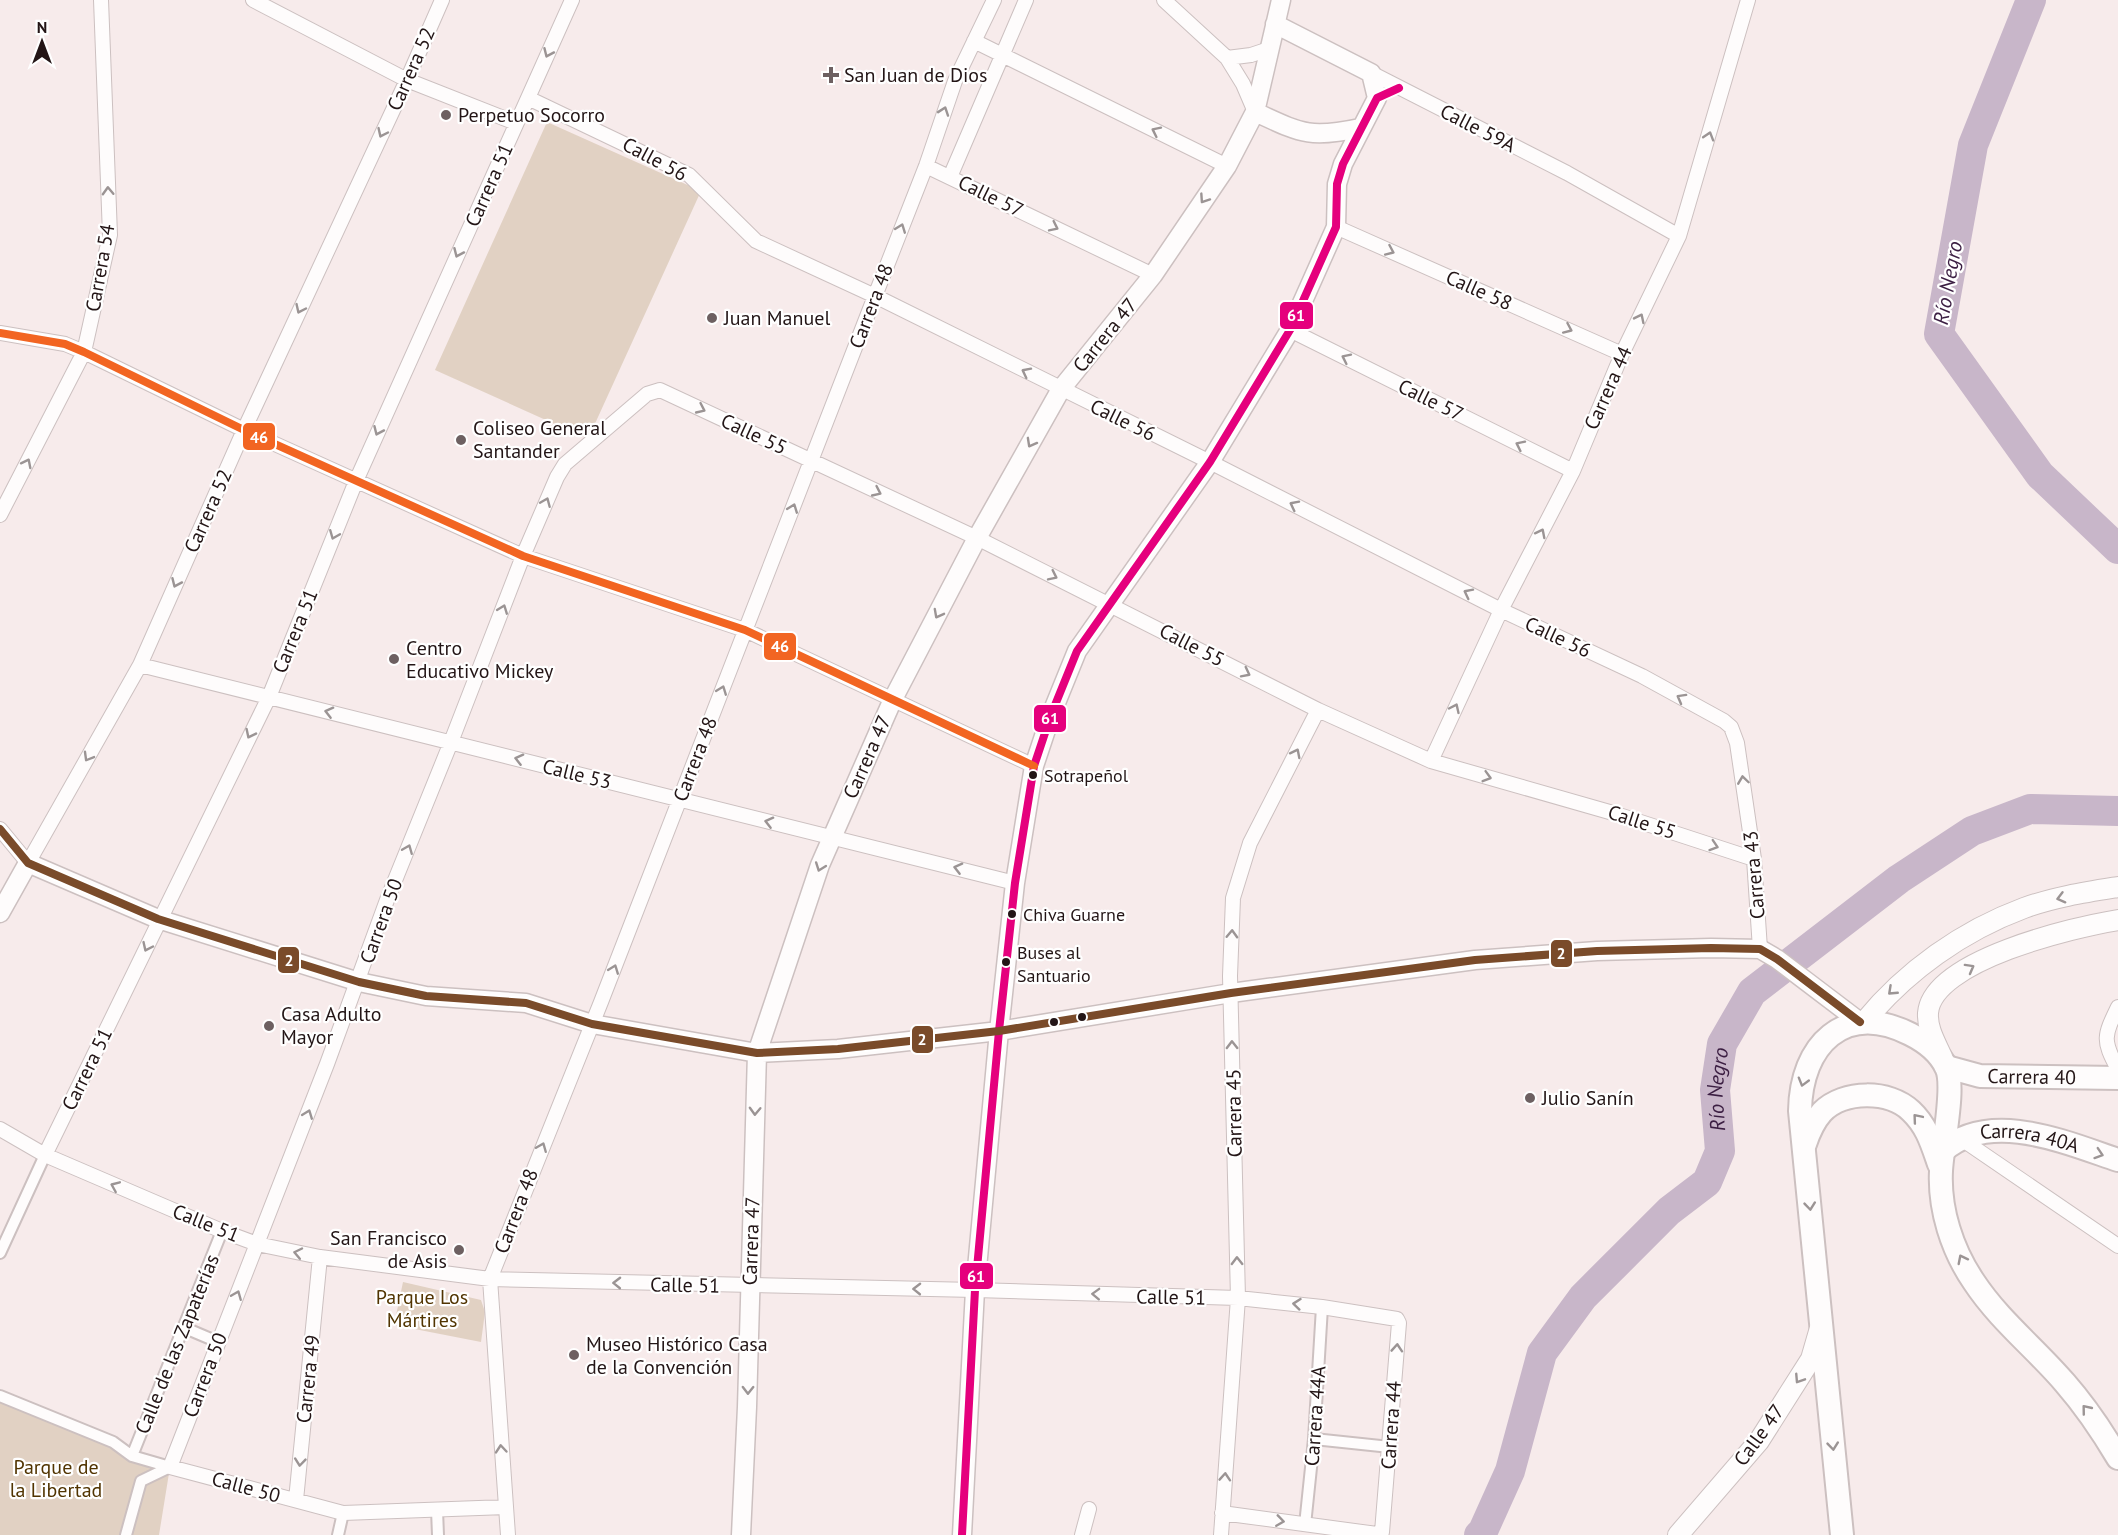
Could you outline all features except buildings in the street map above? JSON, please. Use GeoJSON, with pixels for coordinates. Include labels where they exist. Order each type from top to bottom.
{"type":"FeatureCollection","features":[{"type":"Feature","properties":{"kind":"main road"},"geometry":{"type":"LineString","coordinates":[[1862,1022],[1918,969],[1941,951],[1981,927],[2025,907],[2072,895],[2118,887]]}},
{"type":"Feature","properties":{"kind":"main road"},"geometry":{"type":"LineString","coordinates":[[2118,920],[2041,938],[1989,957],[1957,975],[1938,992],[1931,1003],[1928,1014],[1930,1030],[1947,1067],[1950,1085],[1948,1153],[1942,1206],[1956,1247],[1974,1282],[2007,1323],[2065,1383],[2097,1422],[2118,1458]]}},
{"type":"Feature","properties":{"kind":"main road"},"geometry":{"type":"LineString","coordinates":[[1842,1535],[1804,1148],[1801,1091],[1805,1074],[1823,1043],[1833,1032],[1862,1022],[1898,1028],[1926,1042],[1947,1067]]}},
{"type":"Feature","properties":{"kind":"main road","name":"Carrera 40"},"geometry":{"type":"LineString","coordinates":[[1947,1067],[1980,1076],[2118,1078]]}},
{"type":"Feature","properties":{"kind":"main road"},"geometry":{"type":"LineString","coordinates":[[1804,1148],[1810,1127],[1823,1111],[1839,1100],[1859,1095],[1893,1100],[1910,1109],[1922,1123],[1930,1138],[1948,1153]]}},
{"type":"Feature","properties":{"kind":"main road","name":"Carrera 40A"},"geometry":{"type":"LineString","coordinates":[[1948,1153],[1985,1132],[2020,1132],[2053,1139],[2118,1160]]}},
{"type":"Feature","properties":{"kind":"main road","name":"Calle 47"},"geometry":{"type":"LineString","coordinates":[[1678,1535],[1759,1441],[1811,1359],[1821,1325]]}},
{"type":"Feature","properties":{"kind":"street","name":"Carrera 54"},"geometry":{"type":"LineString","coordinates":[[0,515],[84,352],[110,235],[101,0]]}},
{"type":"Feature","properties":{"kind":"street"},"geometry":{"type":"LineString","coordinates":[[253,0],[407,80],[516,123]]}},
{"type":"Feature","properties":{"kind":"street","name":"Carrera 52"},"geometry":{"type":"LineString","coordinates":[[0,913],[140,665],[244,430],[442,0]]}},
{"type":"Feature","properties":{"kind":"street","name":"Carrera 51"},"geometry":{"type":"LineString","coordinates":[[0,1252],[158,920],[269,697],[356,481],[572,0]]}},
{"type":"Feature","properties":{"kind":"street","name":"Carrera 48"},"geometry":{"type":"LineString","coordinates":[[508,1535],[489,1279],[592,1024],[926,166],[955,81],[994,0]]}},
{"type":"Feature","properties":{"kind":"street"},"geometry":{"type":"LineString","coordinates":[[950,177],[1026,0]]}},
{"type":"Feature","properties":{"kind":"street"},"geometry":{"type":"LineString","coordinates":[[1164,0],[1227,58],[1256,112],[1301,133],[1320,135],[1360,128]]}},
{"type":"Feature","properties":{"kind":"street","name":"Carrera 47"},"geometry":{"type":"LineString","coordinates":[[741,1535],[757,1053],[769,1012],[831,837],[893,699],[977,538],[1061,389],[1153,275],[1227,166],[1256,112],[1281,0]]}},
{"type":"Feature","properties":{"kind":"street","name":"Carrera 44"},"geometry":{"type":"LineString","coordinates":[[1431,761],[1501,610],[1572,471],[1622,354],[1679,236],[1748,0]]}},
{"type":"Feature","properties":{"kind":"street","name":"Calle 59A"},"geometry":{"type":"LineString","coordinates":[[1275,24],[1567,173],[1679,236]]}},
{"type":"Feature","properties":{"kind":"street"},"geometry":{"type":"LineString","coordinates":[[975,41],[1227,166]]}},
{"type":"Feature","properties":{"kind":"street"},"geometry":{"type":"LineString","coordinates":[[1227,58],[1251,55],[1269,49]]}},
{"type":"Feature","properties":{"kind":"street"},"geometry":{"type":"LineString","coordinates":[[1371,73],[1377,98]]}},
{"type":"Feature","properties":{"kind":"street"},"geometry":{"type":"LineString","coordinates":[[962,1535],[975,1290],[999,1031],[1015,883],[1034,766],[1051,715],[1077,651],[1210,462],[1290,330],[1336,227],[1337,183],[1343,164],[1377,98],[1399,88]]}},
{"type":"Feature","properties":{"kind":"street","name":"Calle 56"},"geometry":{"type":"LineString","coordinates":[[528,98],[689,175],[756,241],[875,296],[1210,462],[1501,610],[1642,676],[1731,727]]}},
{"type":"Feature","properties":{"kind":"street","name":"Calle 57"},"geometry":{"type":"LineString","coordinates":[[926,166],[1153,275]]}},
{"type":"Feature","properties":{"kind":"street","name":"Calle 58"},"geometry":{"type":"LineString","coordinates":[[1336,227],[1622,354]]}},
{"type":"Feature","properties":{"kind":"street","name":"Calle 57"},"geometry":{"type":"LineString","coordinates":[[1290,330],[1572,471]]}},
{"type":"Feature","properties":{"kind":"street"},"geometry":{"type":"LineString","coordinates":[[0,333],[65,344],[244,430],[523,556],[745,630],[1034,766]]}},
{"type":"Feature","properties":{"kind":"street","name":"Calle 55"},"geometry":{"type":"LineString","coordinates":[[647,394],[660,390],[977,538],[1318,710],[1431,761],[1613,813],[1754,859]]}},
{"type":"Feature","properties":{"kind":"street","name":"Carrera 50"},"geometry":{"type":"LineString","coordinates":[[170,1467],[358,982],[387,900],[452,742],[523,556],[557,477],[565,464],[647,394]]}},
{"type":"Feature","properties":{"kind":"street","name":"Calle 53"},"geometry":{"type":"LineString","coordinates":[[140,665],[1015,883]]}},
{"type":"Feature","properties":{"kind":"street","name":"Carrera 45"},"geometry":{"type":"LineString","coordinates":[[1221,1535],[1238,1298],[1231,993],[1233,898],[1250,843],[1318,710]]}},
{"type":"Feature","properties":{"kind":"street","name":"Carrera 43"},"geometry":{"type":"LineString","coordinates":[[1731,727],[1737,743],[1754,859],[1760,949]]}},
{"type":"Feature","properties":{"kind":"street"},"geometry":{"type":"LineString","coordinates":[[0,829],[28,863],[158,920],[358,982],[426,996],[526,1003],[592,1024],[757,1053],[838,1049],[999,1031],[1231,993],[1475,960],[1598,951],[1760,949],[1862,1022]]}},
{"type":"Feature","properties":{"kind":"street"},"geometry":{"type":"LineString","coordinates":[[1821,993],[1830,1012],[1833,1032]]}},
{"type":"Feature","properties":{"kind":"street"},"geometry":{"type":"LineString","coordinates":[[2118,1007],[2106,1032],[2107,1050],[2118,1069]]}},
{"type":"Feature","properties":{"kind":"street","name":"Calle 51"},"geometry":{"type":"LineString","coordinates":[[0,1129],[45,1155],[222,1231],[257,1244],[320,1257],[489,1279],[1238,1298],[1322,1307],[1397,1319]]}},
{"type":"Feature","properties":{"kind":"street"},"geometry":{"type":"LineString","coordinates":[[1948,1153],[2118,1246]]}},
{"type":"Feature","properties":{"kind":"street","name":"Calle de las Zapaterías"},"geometry":{"type":"LineString","coordinates":[[132,1456],[222,1231]]}},
{"type":"Feature","properties":{"kind":"street","name":"Carrera 49"},"geometry":{"type":"LineString","coordinates":[[296,1500],[320,1257]]}},
{"type":"Feature","properties":{"kind":"street","name":"Carrera 44A"},"geometry":{"type":"LineString","coordinates":[[1305,1524],[1314,1439],[1322,1307]]}},
{"type":"Feature","properties":{"kind":"street","name":"Carrera 44"},"geometry":{"type":"LineString","coordinates":[[1305,1524],[1377,1534],[1382,1532],[1399,1323],[1397,1319]]}},
{"type":"Feature","properties":{"kind":"street"},"geometry":{"type":"LineString","coordinates":[[185,1328],[218,1342]]}},
{"type":"Feature","properties":{"kind":"street","name":"Calle 50"},"geometry":{"type":"LineString","coordinates":[[0,1396],[112,1442],[132,1456],[343,1513],[506,1507]]}},
{"type":"Feature","properties":{"kind":"street"},"geometry":{"type":"LineString","coordinates":[[1314,1439],[1390,1447]]}},
{"type":"Feature","properties":{"kind":"street"},"geometry":{"type":"LineString","coordinates":[[126,1535],[141,1481],[170,1467]]}},
{"type":"Feature","properties":{"kind":"street"},"geometry":{"type":"LineString","coordinates":[[1082,1535],[1089,1509]]}},
{"type":"Feature","properties":{"kind":"street"},"geometry":{"type":"LineString","coordinates":[[437,1510],[438,1535]]}},
{"type":"Feature","properties":{"kind":"street"},"geometry":{"type":"LineString","coordinates":[[338,1535],[343,1513]]}},
{"type":"Feature","properties":{"kind":"street"},"geometry":{"type":"LineString","coordinates":[[1222,1513],[1305,1524]]}},
{"type":"Feature","properties":{"kind":"green space"},"geometry":{"type":"Polygon","coordinates":[[[547,122],[701,191],[588,439],[435,370],[547,122]]]}},
{"type":"Feature","properties":{"kind":"green space","name":"Parque Los Mártires"},"geometry":{"type":"Polygon","coordinates":[[[403,1282],[481,1300],[485,1312],[481,1342],[394,1325],[403,1282]]]}},
{"type":"Feature","properties":{"kind":"green space","name":"Parque de la Libertad"},"geometry":{"type":"Polygon","coordinates":[[[0,1396],[170,1467],[159,1535],[0,1535],[0,1396]]]}},
{"type":"Feature","properties":{"kind":"waterway","name":"Río Negro"},"geometry":{"type":"LineString","coordinates":[[2031,0],[1973,145],[1939,334],[2040,475],[2118,549]]}},
{"type":"Feature","properties":{"kind":"waterway","name":"Río Negro"},"geometry":{"type":"LineString","coordinates":[[1479,1535],[1483,1531],[1510,1471],[1542,1353],[1583,1297],[1669,1211],[1707,1182],[1720,1151],[1715,1090],[1722,1044],[1752,992],[1899,879],[1972,831],[2030,809],[2118,811]]}},
{"type":"Feature","properties":{"kind":"transit line","name":"61"},"geometry":{"type":"LineString","coordinates":[[962,1535],[975,1290],[999,1031],[1015,883],[1034,766],[1051,715],[1077,651],[1210,462],[1290,330],[1336,227],[1337,184],[1343,164],[1377,98],[1399,88]]}},
{"type":"Feature","properties":{"kind":"transit line","name":"46"},"geometry":{"type":"LineString","coordinates":[[0,333],[65,344],[244,430],[523,556],[745,630],[1034,766]]}},
{"type":"Feature","properties":{"kind":"transit line","name":"2"},"geometry":{"type":"LineString","coordinates":[[0,829],[28,863],[158,919],[359,982],[426,996],[526,1003],[592,1024],[757,1053],[838,1049],[999,1031],[1231,993],[1475,960],[1597,951],[1760,949],[1777,959],[1860,1022]]}},
{"type":"Feature","properties":{"kind":"place","name":"San Juan de Dios"},"geometry":{"type":"Point","coordinates":[831,75]}},
{"type":"Feature","properties":{"kind":"place","name":"Perpetuo Socorro"},"geometry":{"type":"Point","coordinates":[446,115]}},
{"type":"Feature","properties":{"kind":"place","name":"Juan Manuel"},"geometry":{"type":"Point","coordinates":[712,318]}},
{"type":"Feature","properties":{"kind":"place","name":"Coliseo General Santander"},"geometry":{"type":"Point","coordinates":[461,440]}},
{"type":"Feature","properties":{"kind":"place","name":"Centro Educativo Mickey"},"geometry":{"type":"Point","coordinates":[394,659]}},
{"type":"Feature","properties":{"kind":"place","name":"Sotrapeñol"},"geometry":{"type":"Point","coordinates":[1033,775]}},
{"type":"Feature","properties":{"kind":"place","name":"Chiva Guarne"},"geometry":{"type":"Point","coordinates":[1012,914]}},
{"type":"Feature","properties":{"kind":"place","name":"Buses al Santuario"},"geometry":{"type":"Point","coordinates":[1006,962]}},
{"type":"Feature","properties":{"kind":"place","name":"Casa Adulto Mayor"},"geometry":{"type":"Point","coordinates":[269,1026]}},
{"type":"Feature","properties":{"kind":"place","name":"Julio Sanín"},"geometry":{"type":"Point","coordinates":[1530,1098]}},
{"type":"Feature","properties":{"kind":"place","name":"San Francisco de Asis"},"geometry":{"type":"Point","coordinates":[459,1250]}},
{"type":"Feature","properties":{"kind":"place","name":"Museo Histórico Casa de la Convención"},"geometry":{"type":"Point","coordinates":[574,1355]}}]}
